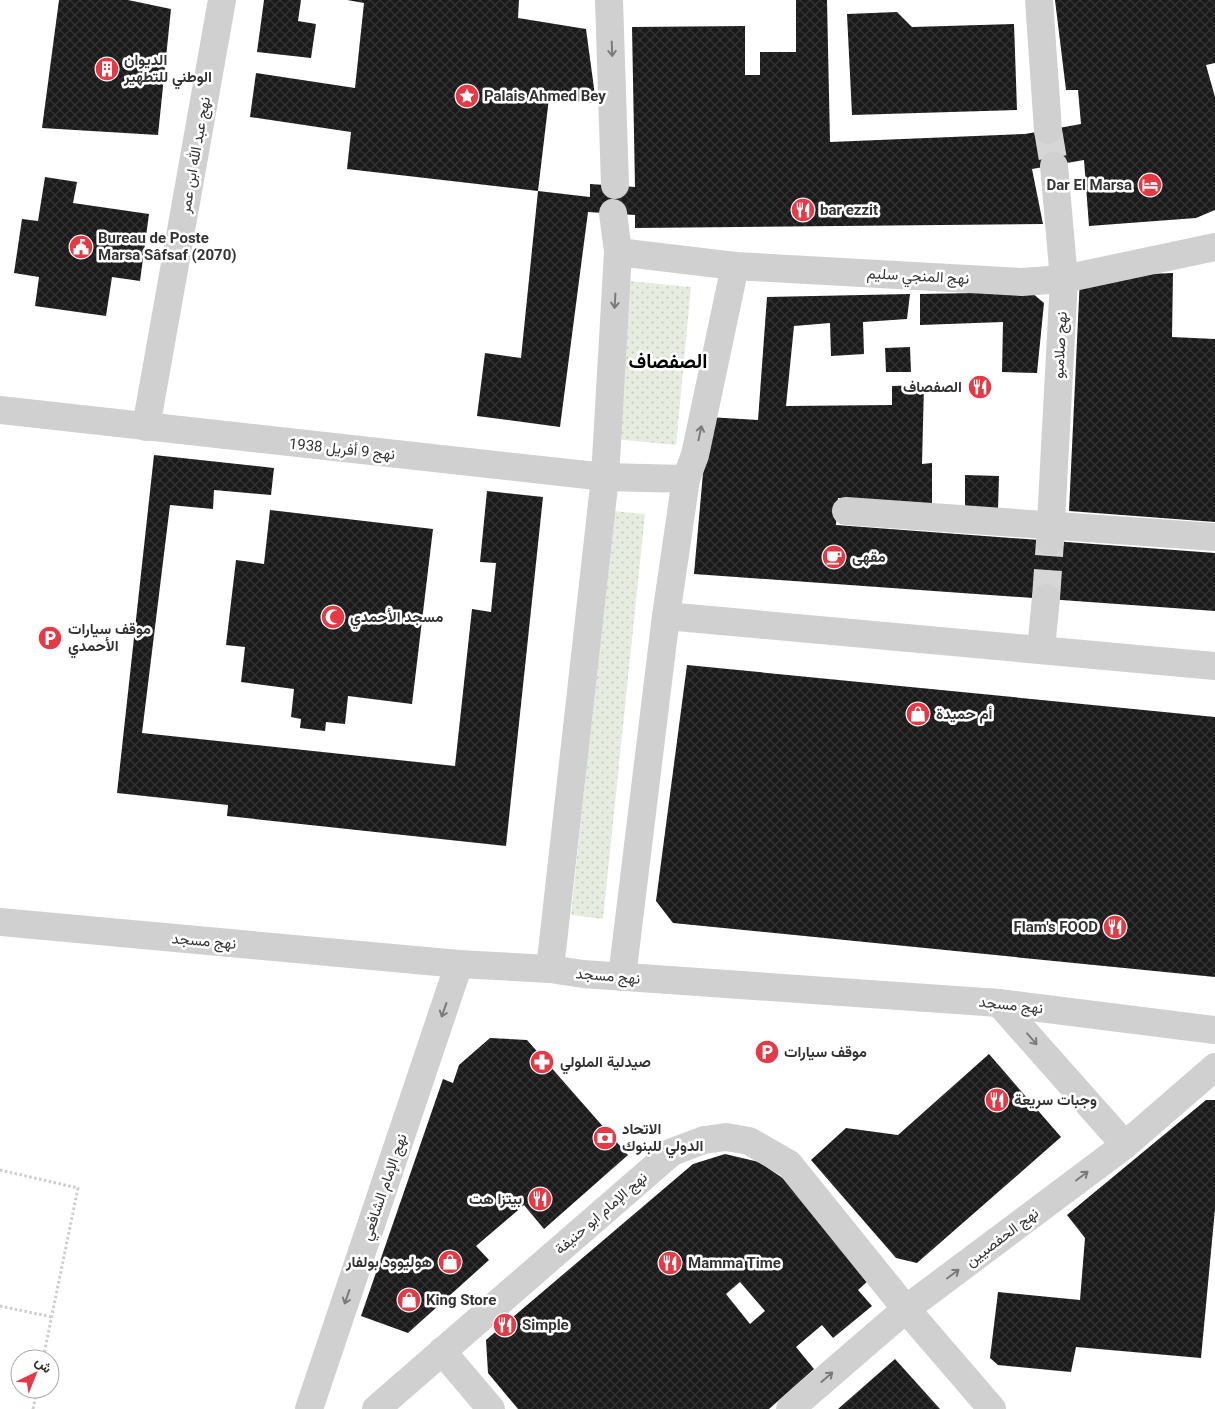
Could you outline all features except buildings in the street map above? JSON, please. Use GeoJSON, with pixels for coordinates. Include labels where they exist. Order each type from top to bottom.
{"type":"FeatureCollection","features":[{"type":"Feature","properties":{"kind":"street","name":"نهج عبد الله ابن عمر"},"geometry":{"type":"LineString","coordinates":[[146,427],[222,0]]}},
{"type":"Feature","properties":{"kind":"street"},"geometry":{"type":"LineString","coordinates":[[609,0],[615,186]]}},
{"type":"Feature","properties":{"kind":"street"},"geometry":{"type":"LineString","coordinates":[[1039,0],[1048,130]]}},
{"type":"Feature","properties":{"kind":"street","name":"نهج صلامبو"},"geometry":{"type":"LineString","coordinates":[[1050,533],[1064,279],[1054,166]]}},
{"type":"Feature","properties":{"kind":"street"},"geometry":{"type":"LineString","coordinates":[[550,969],[605,477],[618,252],[613,213]]}},
{"type":"Feature","properties":{"kind":"street","name":"نهج المنجي سليم"},"geometry":{"type":"LineString","coordinates":[[618,252],[734,266],[1022,282],[1064,279],[1215,247]]}},
{"type":"Feature","properties":{"kind":"street"},"geometry":{"type":"LineString","coordinates":[[622,977],[666,616],[686,479],[696,455],[734,266]]}},
{"type":"Feature","properties":{"kind":"street","name":"نهج 9 أفريل 1938"},"geometry":{"type":"LineString","coordinates":[[0,410],[605,477],[686,479]]}},
{"type":"Feature","properties":{"kind":"street"},"geometry":{"type":"LineString","coordinates":[[846,511],[1050,533],[1215,537]]}},
{"type":"Feature","properties":{"kind":"street"},"geometry":{"type":"LineString","coordinates":[[1041,650],[1046,598]]}},
{"type":"Feature","properties":{"kind":"street"},"geometry":{"type":"LineString","coordinates":[[666,616],[1215,666]]}},
{"type":"Feature","properties":{"kind":"street","name":"نهج مسجد"},"geometry":{"type":"LineString","coordinates":[[0,922],[459,964],[550,969],[622,977],[999,1003],[1215,1030]]}},
{"type":"Feature","properties":{"kind":"street","name":"نهج الإمام الشافعي"},"geometry":{"type":"LineString","coordinates":[[309,1409],[459,964]]}},
{"type":"Feature","properties":{"kind":"street"},"geometry":{"type":"LineString","coordinates":[[999,1003],[1124,1145]]}},
{"type":"Feature","properties":{"kind":"street","name":"نهج الحفصيين"},"geometry":{"type":"LineString","coordinates":[[790,1409],[906,1309],[1124,1145],[1215,1067]]}},
{"type":"Feature","properties":{"kind":"street","name":"نهج الإمام ابو حنيفة"},"geometry":{"type":"LineString","coordinates":[[376,1409],[672,1152],[704,1140],[726,1137],[749,1141],[789,1164],[906,1309],[992,1409]]}},
{"type":"Feature","properties":{"kind":"street"},"geometry":{"type":"LineString","coordinates":[[442,1351],[491,1409]]}},
{"type":"Feature","properties":{"kind":"path"},"geometry":{"type":"LineString","coordinates":[[0,1170],[78,1188],[45,1349]]}},
{"type":"Feature","properties":{"kind":"path"},"geometry":{"type":"LineString","coordinates":[[0,1306],[52,1317]]}},
{"type":"Feature","properties":{"kind":"shaded area"},"geometry":{"type":"Polygon","coordinates":[[[629,281],[691,287],[676,445],[614,439],[629,281]]]}},
{"type":"Feature","properties":{"kind":"shaded area"},"geometry":{"type":"Polygon","coordinates":[[[613,511],[645,514],[603,919],[571,915],[613,511]]]}},
{"type":"Feature","properties":{"kind":"tunnel"},"geometry":{"type":"LineString","coordinates":[[1048,130],[1054,166]]}},
{"type":"Feature","properties":{"kind":"tunnel"},"geometry":{"type":"LineString","coordinates":[[1046,598],[1050,541]]}},
{"type":"Feature","properties":{"kind":"place","name":"الديوان الوطني للتطهير"},"geometry":{"type":"Point","coordinates":[107,69]}},
{"type":"Feature","properties":{"kind":"place","name":"Palais Ahmed Bey"},"geometry":{"type":"Point","coordinates":[467,96]}},
{"type":"Feature","properties":{"kind":"place","name":"Dar El Marsa"},"geometry":{"type":"Point","coordinates":[1150,185]}},
{"type":"Feature","properties":{"kind":"place","name":"bar ezzit"},"geometry":{"type":"Point","coordinates":[803,210]}},
{"type":"Feature","properties":{"kind":"place","name":"Bureau de Poste Marsa Sâfsaf (2070)"},"geometry":{"type":"Point","coordinates":[81,247]}},
{"type":"Feature","properties":{"kind":"place","name":"الصفصاف"},"geometry":{"type":"Point","coordinates":[980,387]}},
{"type":"Feature","properties":{"kind":"place","name":"مقهى"},"geometry":{"type":"Point","coordinates":[834,557]}},
{"type":"Feature","properties":{"kind":"place","name":"مسجد الأحمدي"},"geometry":{"type":"Point","coordinates":[333,617]}},
{"type":"Feature","properties":{"kind":"place","name":"موقف سيارات الأحمدي"},"geometry":{"type":"Point","coordinates":[50,638]}},
{"type":"Feature","properties":{"kind":"place","name":"أم حميدة"},"geometry":{"type":"Point","coordinates":[918,714]}},
{"type":"Feature","properties":{"kind":"place","name":"Flam's FOOD"},"geometry":{"type":"Point","coordinates":[1115,927]}},
{"type":"Feature","properties":{"kind":"place","name":"موقف سيارات"},"geometry":{"type":"Point","coordinates":[767,1052]}},
{"type":"Feature","properties":{"kind":"place","name":"صيدلية الملولي"},"geometry":{"type":"Point","coordinates":[542,1062]}},
{"type":"Feature","properties":{"kind":"place","name":"وجبات سريعة"},"geometry":{"type":"Point","coordinates":[997,1100]}},
{"type":"Feature","properties":{"kind":"place","name":"الاتحاد الدولي للبنوك"},"geometry":{"type":"Point","coordinates":[605,1138]}},
{"type":"Feature","properties":{"kind":"place","name":"بيتزا هت"},"geometry":{"type":"Point","coordinates":[540,1199]}},
{"type":"Feature","properties":{"kind":"place","name":"هوليوود بولفار"},"geometry":{"type":"Point","coordinates":[450,1262]}},
{"type":"Feature","properties":{"kind":"place","name":"Mamma Time"},"geometry":{"type":"Point","coordinates":[670,1263]}},
{"type":"Feature","properties":{"kind":"place","name":"King Store"},"geometry":{"type":"Point","coordinates":[409,1300]}},
{"type":"Feature","properties":{"kind":"place","name":"Simple"},"geometry":{"type":"Point","coordinates":[505,1325]}},
{"type":"Feature","properties":{"kind":"district","name":"الصفصاف"},"geometry":{"type":"Point","coordinates":[668,361]}}]}
